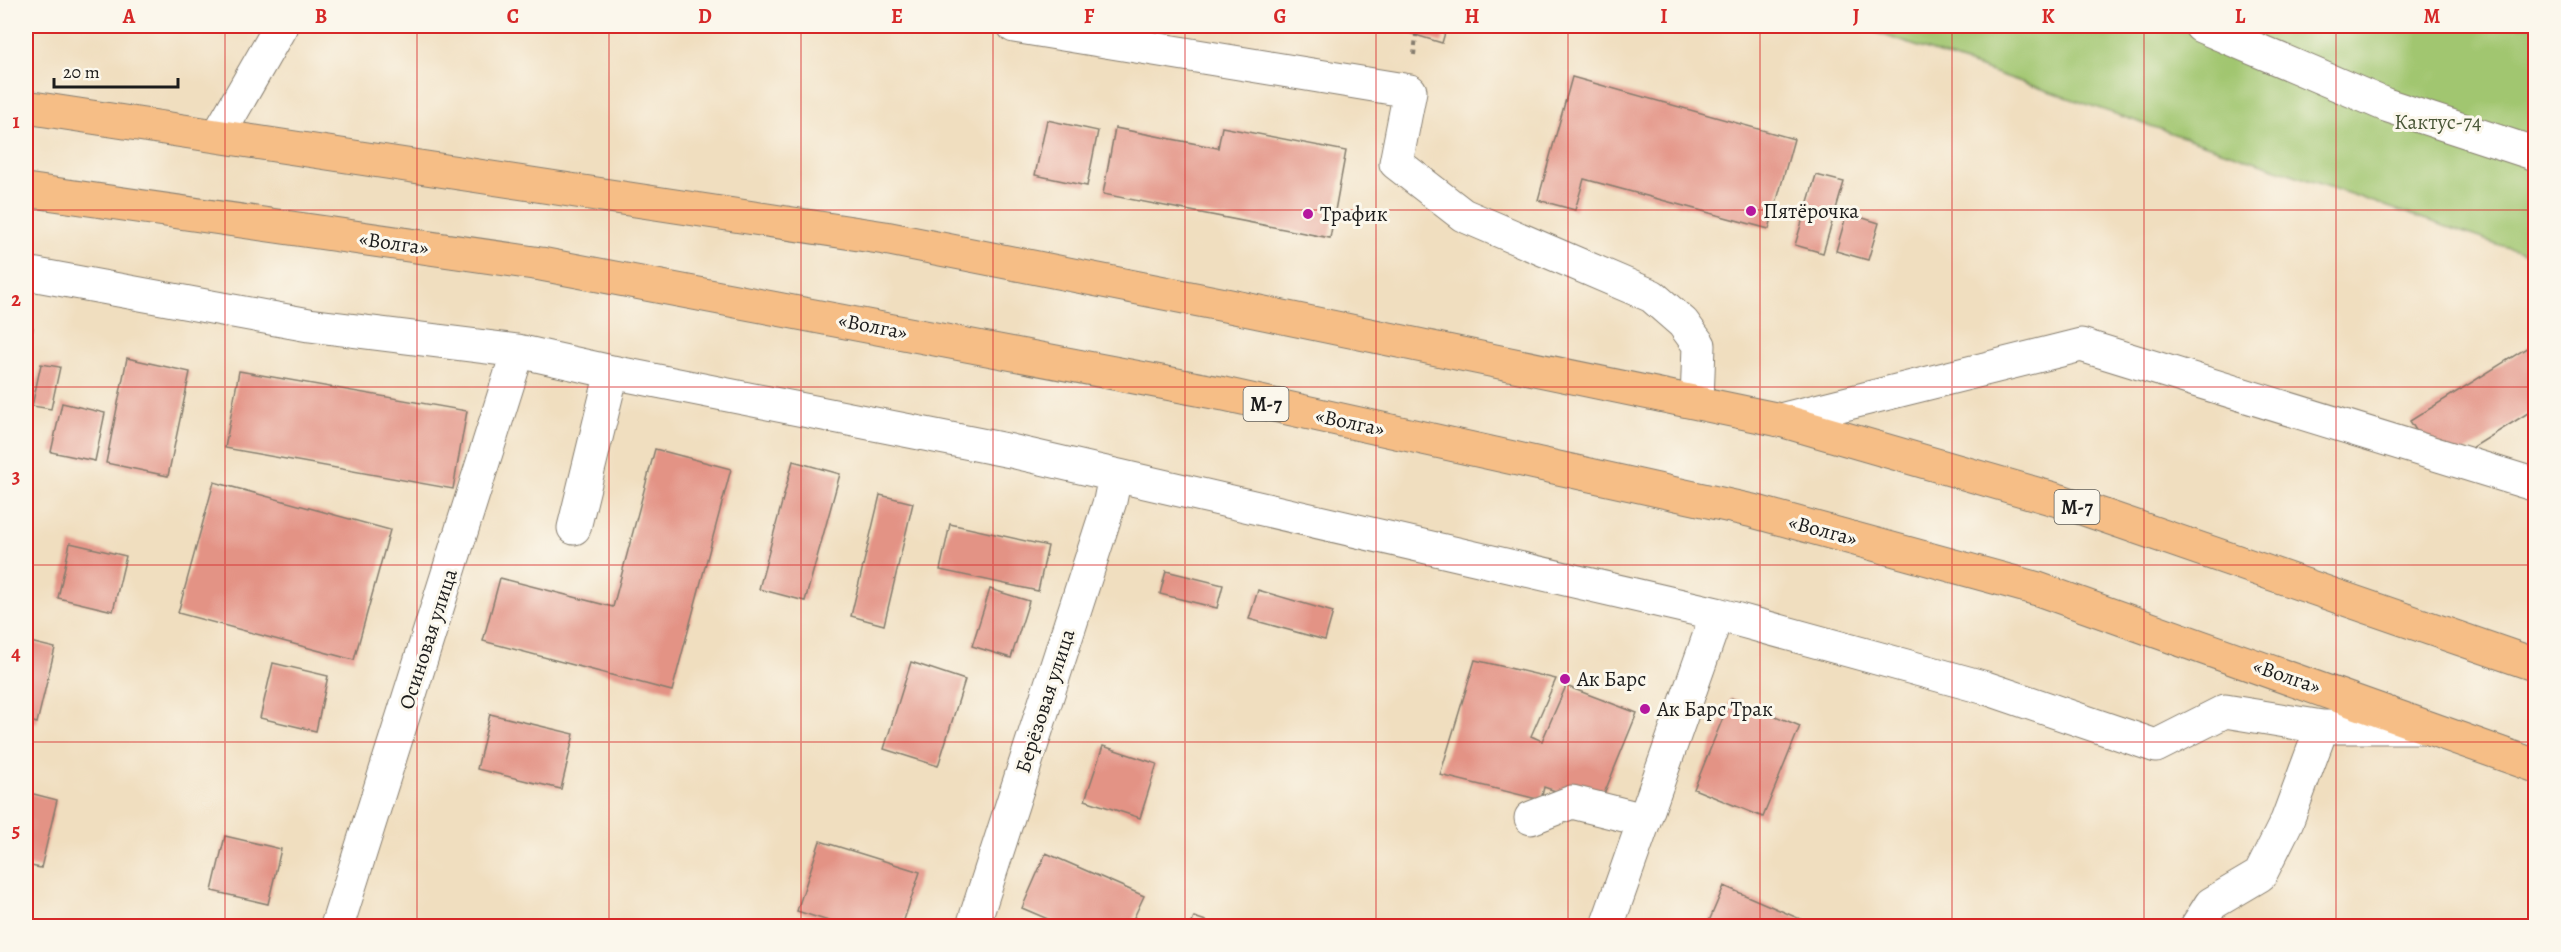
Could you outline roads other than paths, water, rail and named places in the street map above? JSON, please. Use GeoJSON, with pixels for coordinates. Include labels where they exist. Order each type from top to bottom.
{"type":"FeatureCollection","features":[{"type":"Feature","properties":{"kind":"highway","name":"М-7"},"geometry":{"type":"LineString","coordinates":[[26,107],[219,134],[885,238],[1780,420],[2061,501],[2535,665]]}},
{"type":"Feature","properties":{"kind":"highway","name":"«Волга»"},"geometry":{"type":"LineString","coordinates":[[26,190],[541,264],[1212,392],[1753,511],[2038,589],[2535,766]]}},
{"type":"Feature","properties":{"kind":"street"},"geometry":{"type":"LineString","coordinates":[[219,134],[281,26]]}},
{"type":"Feature","properties":{"kind":"street"},"geometry":{"type":"LineString","coordinates":[[1014,26],[1410,91],[1396,164],[1463,216],[1652,296],[1683,323],[1699,345],[1697,402]]}},
{"type":"Feature","properties":{"kind":"street"},"geometry":{"type":"LineString","coordinates":[[2201,26],[2386,105],[2535,154]]}},
{"type":"Feature","properties":{"kind":"street"},"geometry":{"type":"LineString","coordinates":[[26,273],[309,325],[518,351],[612,372],[1011,451],[1717,614],[1986,688],[2156,746],[2225,711],[2322,728],[2431,728]]}},
{"type":"Feature","properties":{"kind":"street"},"geometry":{"type":"LineString","coordinates":[[1780,420],[2081,345],[2535,485]]}},
{"type":"Feature","properties":{"kind":"street","name":"Осиновая улица"},"geometry":{"type":"LineString","coordinates":[[337,927],[518,351]]}},
{"type":"Feature","properties":{"kind":"street"},"geometry":{"type":"LineString","coordinates":[[574,528],[612,372]]}},
{"type":"Feature","properties":{"kind":"street","name":"Берёзовая улица"},"geometry":{"type":"LineString","coordinates":[[973,927],[1106,513],[1115,476]]}},
{"type":"Feature","properties":{"kind":"street"},"geometry":{"type":"LineString","coordinates":[[1606,927],[1717,614]]}},
{"type":"Feature","properties":{"kind":"street"},"geometry":{"type":"LineString","coordinates":[[2198,927],[2211,904],[2260,874],[2287,821],[2322,728]]}},
{"type":"Feature","properties":{"kind":"street"},"geometry":{"type":"LineString","coordinates":[[1531,818],[1572,802],[1644,820]]}},
{"type":"Feature","properties":{"kind":"place","name":"Пятёрочка"},"geometry":{"type":"Point","coordinates":[1751,211]}},
{"type":"Feature","properties":{"kind":"place","name":"Трафик"},"geometry":{"type":"Point","coordinates":[1308,214]}},
{"type":"Feature","properties":{"kind":"place","name":"Ак Барс"},"geometry":{"type":"Point","coordinates":[1565,679]}},
{"type":"Feature","properties":{"kind":"place","name":"Ак Барс Трак"},"geometry":{"type":"Point","coordinates":[1645,709]}},
{"type":"Feature","properties":{"kind":"park label","name":"Кактус-74"},"geometry":{"type":"Point","coordinates":[2438,122]}}]}
